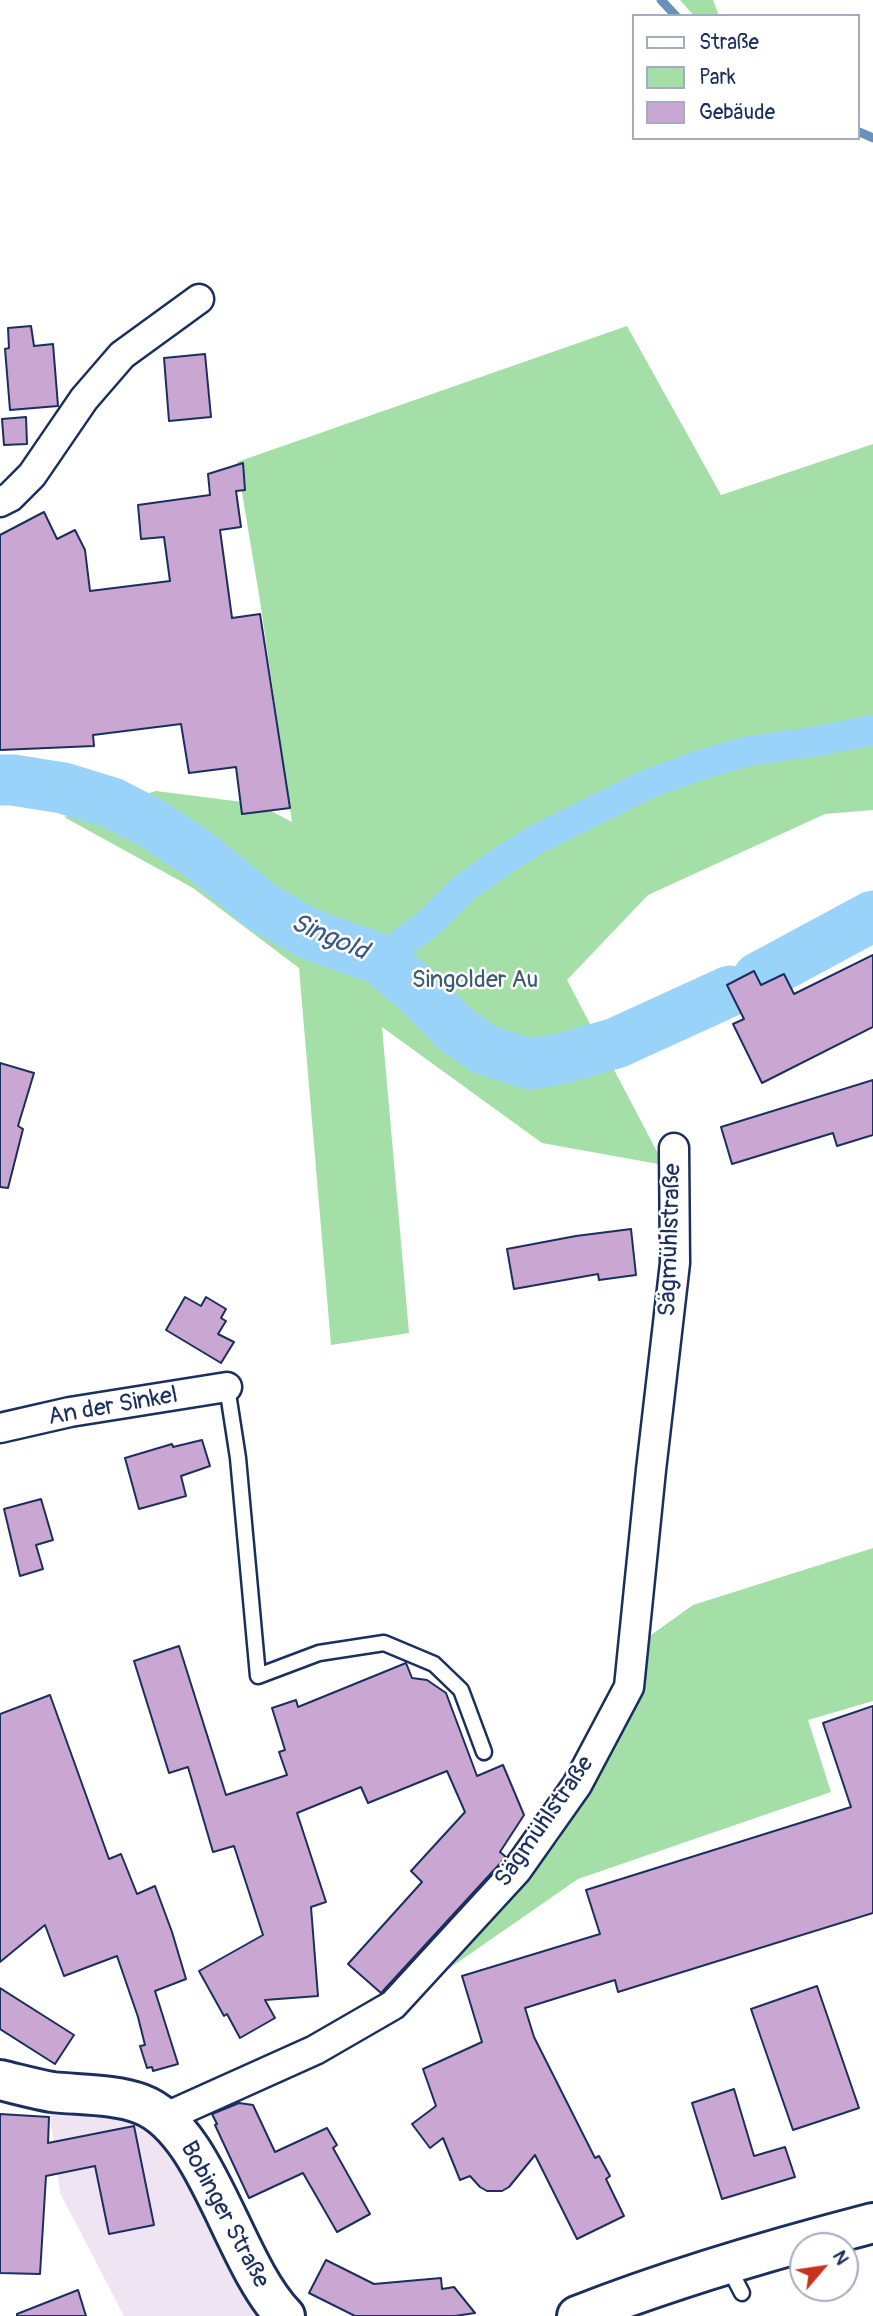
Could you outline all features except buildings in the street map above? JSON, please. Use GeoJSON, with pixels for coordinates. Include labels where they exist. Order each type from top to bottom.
{"type":"FeatureCollection","features":[{"type":"Feature","properties":{"kind":"main road","name":"Bobinger Straße"},"geometry":{"type":"LineString","coordinates":[[0,2080],[47,2091],[139,2103],[166,2117],[183,2136],[194,2155],[253,2272],[272,2303],[285,2316]]}},
{"type":"Feature","properties":{"kind":"main road"},"geometry":{"type":"LineString","coordinates":[[577,2316],[622,2298],[734,2279],[873,2223]]}},
{"type":"Feature","properties":{"kind":"street"},"geometry":{"type":"LineString","coordinates":[[0,502],[10,497],[32,475],[84,399],[122,355],[199,299]]}},
{"type":"Feature","properties":{"kind":"street","name":"Sägmühlstraße"},"geometry":{"type":"LineString","coordinates":[[166,2117],[316,2050],[393,2005],[517,1870],[577,1785],[629,1687],[675,1263],[674,1148]]}},
{"type":"Feature","properties":{"kind":"street","name":"An der Sinkel"},"geometry":{"type":"LineString","coordinates":[[0,1428],[71,1412],[227,1387]]}},
{"type":"Feature","properties":{"kind":"lane"},"geometry":{"type":"LineString","coordinates":[[227,1387],[238,1458],[258,1676],[319,1653],[384,1643],[434,1664],[461,1690],[484,1752]]}},
{"type":"Feature","properties":{"kind":"shaded area"},"geometry":{"type":"Polygon","coordinates":[[[47,2091],[139,2103],[287,2316],[124,2316],[60,2193],[47,2091]]]}},
{"type":"Feature","properties":{"kind":"green space"},"geometry":{"type":"Polygon","coordinates":[[[680,0],[713,0],[718,14],[692,14],[680,0]]]}},
{"type":"Feature","properties":{"kind":"green space","name":"Singolder Au"},"geometry":{"type":"Polygon","coordinates":[[[627,326],[721,495],[873,444],[873,810],[825,814],[648,895],[567,980],[664,1165],[542,1143],[382,1027],[409,1333],[331,1345],[299,968],[193,888],[64,817],[156,791],[258,804],[292,822],[237,462],[627,326]]]}},
{"type":"Feature","properties":{"kind":"green space"},"geometry":{"type":"Polygon","coordinates":[[[873,1548],[873,1701],[808,1720],[831,1792],[578,1879],[441,1974],[559,1840],[633,1697],[644,1640],[693,1605],[873,1548]]]}},
{"type":"Feature","properties":{"kind":"waterway"},"geometry":{"type":"LineString","coordinates":[[661,0],[674,14]]}},
{"type":"Feature","properties":{"kind":"waterway"},"geometry":{"type":"LineString","coordinates":[[859,132],[873,138]]}},
{"type":"Feature","properties":{"kind":"waterway"},"geometry":{"type":"LineString","coordinates":[[379,959],[428,924],[462,890],[502,861],[539,838],[648,784],[749,751],[873,730]]}},
{"type":"Feature","properties":{"kind":"waterway","name":"Singold"},"geometry":{"type":"LineString","coordinates":[[0,780],[63,788],[112,803],[155,825],[202,857],[262,907],[309,934],[379,959],[417,990],[455,1029],[485,1050],[530,1064],[560,1059],[616,1043],[730,991]]}},
{"type":"Feature","properties":{"kind":"waterway","name":"Singold"},"geometry":{"type":"LineString","coordinates":[[758,978],[873,916]]}}]}
